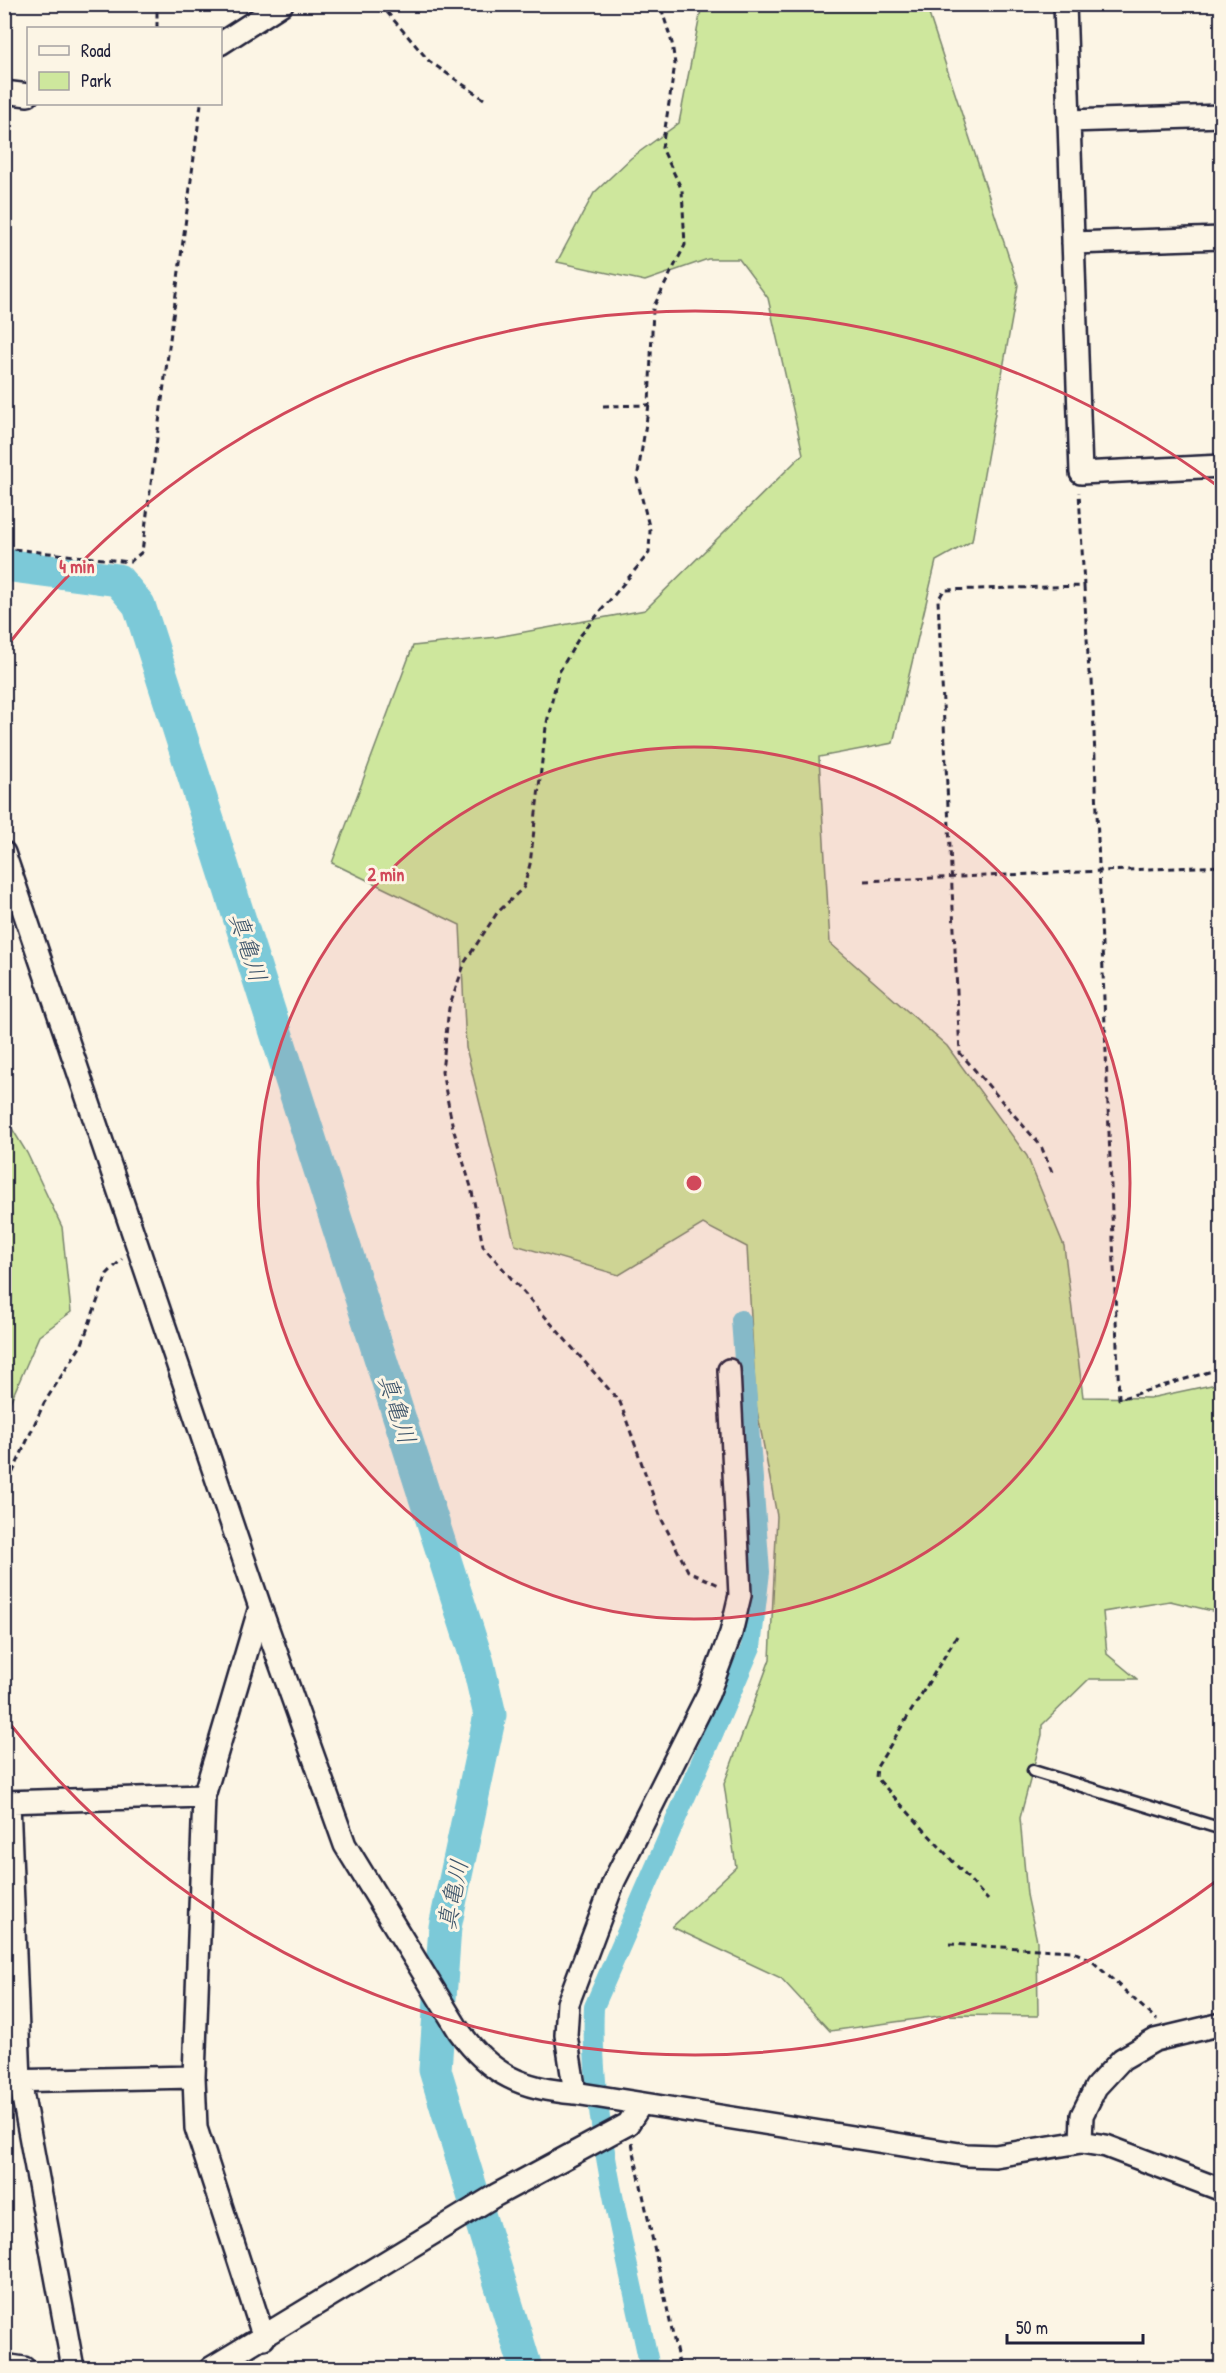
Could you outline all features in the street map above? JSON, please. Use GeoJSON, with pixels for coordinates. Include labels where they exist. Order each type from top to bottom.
{"type":"FeatureCollection","features":[{"type":"Feature","properties":{"kind":"street"},"geometry":{"type":"LineString","coordinates":[[222,43],[282,4]]}},
{"type":"Feature","properties":{"kind":"street"},"geometry":{"type":"LineString","coordinates":[[1065,4],[1081,473],[1221,466]]}},
{"type":"Feature","properties":{"kind":"street"},"geometry":{"type":"LineString","coordinates":[[4,92],[27,95]]}},
{"type":"Feature","properties":{"kind":"street"},"geometry":{"type":"LineString","coordinates":[[1069,121],[1221,116]]}},
{"type":"Feature","properties":{"kind":"street"},"geometry":{"type":"LineString","coordinates":[[1073,243],[1221,238]]}},
{"type":"Feature","properties":{"kind":"street"},"geometry":{"type":"LineString","coordinates":[[4,853],[260,1607],[345,1845],[428,1982],[474,2052],[511,2079],[539,2091],[575,2093],[966,2156],[995,2156],[1081,2142],[1106,2146],[1221,2190]]}},
{"type":"Feature","properties":{"kind":"street"},"geometry":{"type":"LineString","coordinates":[[575,2093],[566,2035],[568,2003],[614,1881],[708,1694],[731,1633],[740,1595],[729,1370]]}},
{"type":"Feature","properties":{"kind":"street"},"geometry":{"type":"LineString","coordinates":[[260,1607],[204,1796],[194,2077],[196,2128],[264,2338]]}},
{"type":"Feature","properties":{"kind":"street"},"geometry":{"type":"LineString","coordinates":[[73,2368],[13,2081],[7,1802],[204,1796]]}},
{"type":"Feature","properties":{"kind":"street"},"geometry":{"type":"LineString","coordinates":[[1081,2142],[1082,2115],[1096,2087],[1122,2059],[1155,2040],[1221,2024]]}},
{"type":"Feature","properties":{"kind":"street"},"geometry":{"type":"LineString","coordinates":[[13,2081],[194,2077]]}},
{"type":"Feature","properties":{"kind":"street"},"geometry":{"type":"LineString","coordinates":[[211,2368],[264,2338],[496,2195],[628,2124],[642,2104]]}},
{"type":"Feature","properties":{"kind":"street"},"geometry":{"type":"LineString","coordinates":[[4,2365],[24,2368]]}},
{"type":"Feature","properties":{"kind":"lane"},"geometry":{"type":"LineString","coordinates":[[1033,1771],[1221,1829]]}},
{"type":"Feature","properties":{"kind":"path"},"geometry":{"type":"LineString","coordinates":[[157,4],[157,27]]}},
{"type":"Feature","properties":{"kind":"path"},"geometry":{"type":"LineString","coordinates":[[380,4],[429,61],[484,99]]}},
{"type":"Feature","properties":{"kind":"path"},"geometry":{"type":"LineString","coordinates":[[660,4],[672,43],[675,64],[663,148],[682,190],[685,245],[653,308],[649,405],[637,479],[650,530],[649,553],[580,636],[558,674],[546,727],[530,864],[524,888],[498,913],[465,962],[448,1008],[442,1072],[453,1128],[471,1187],[483,1246],[620,1402],[661,1518],[688,1571],[740,1595]]}},
{"type":"Feature","properties":{"kind":"path"},"geometry":{"type":"LineString","coordinates":[[4,548],[130,562],[141,552],[201,105]]}},
{"type":"Feature","properties":{"kind":"path"},"geometry":{"type":"LineString","coordinates":[[603,406],[649,405]]}},
{"type":"Feature","properties":{"kind":"path"},"geometry":{"type":"LineString","coordinates":[[1081,473],[1078,485],[1089,673],[1092,679],[1119,1399],[1221,1368]]}},
{"type":"Feature","properties":{"kind":"path"},"geometry":{"type":"LineString","coordinates":[[1052,1172],[1041,1146],[960,1053],[938,600],[944,590],[1084,586]]}},
{"type":"Feature","properties":{"kind":"path"},"geometry":{"type":"LineString","coordinates":[[865,881],[1221,866]]}},
{"type":"Feature","properties":{"kind":"path"},"geometry":{"type":"LineString","coordinates":[[4,1492],[44,1403],[82,1344],[107,1274],[137,1243]]}},
{"type":"Feature","properties":{"kind":"path"},"geometry":{"type":"LineString","coordinates":[[957,1636],[877,1767],[876,1777],[988,1900]]}},
{"type":"Feature","properties":{"kind":"path"},"geometry":{"type":"LineString","coordinates":[[949,1944],[1072,1951],[1092,1961],[1174,2035]]}},
{"type":"Feature","properties":{"kind":"path"},"geometry":{"type":"LineString","coordinates":[[628,2124],[679,2364],[677,2368]]}},
{"type":"Feature","properties":{"kind":"green space"},"geometry":{"type":"Polygon","coordinates":[[[702,5],[926,5],[1018,285],[972,541],[936,561],[893,743],[819,757],[830,943],[947,1046],[1027,1156],[1064,1246],[1083,1397],[1150,1398],[1221,1383],[1221,1613],[1170,1601],[1103,1612],[1107,1654],[1137,1679],[1089,1679],[1042,1725],[1042,1735],[1020,1818],[1027,1895],[1037,1941],[1038,2016],[946,2015],[830,2031],[781,1978],[672,1927],[736,1867],[724,1784],[770,1659],[777,1516],[756,1405],[747,1247],[703,1224],[619,1275],[515,1245],[466,1048],[460,925],[332,863],[413,646],[497,637],[645,610],[803,454],[768,298],[739,259],[708,259],[645,281],[557,262],[594,193],[631,158],[679,123],[702,5]]]}},
{"type":"Feature","properties":{"kind":"green space"},"geometry":{"type":"Polygon","coordinates":[[[5,1117],[27,1153],[62,1227],[71,1312],[39,1336],[5,1414],[5,1117]]]}},
{"type":"Feature","properties":{"kind":"waterway","name":"真亀川"},"geometry":{"type":"LineString","coordinates":[[4,565],[118,580],[139,605],[478,1663],[490,1715],[445,1927],[435,2070],[526,2368]]}},
{"type":"Feature","properties":{"kind":"waterway"},"geometry":{"type":"LineString","coordinates":[[650,2368],[603,2142],[597,2096],[594,2007],[751,1647],[760,1572],[741,1320]]}}]}
